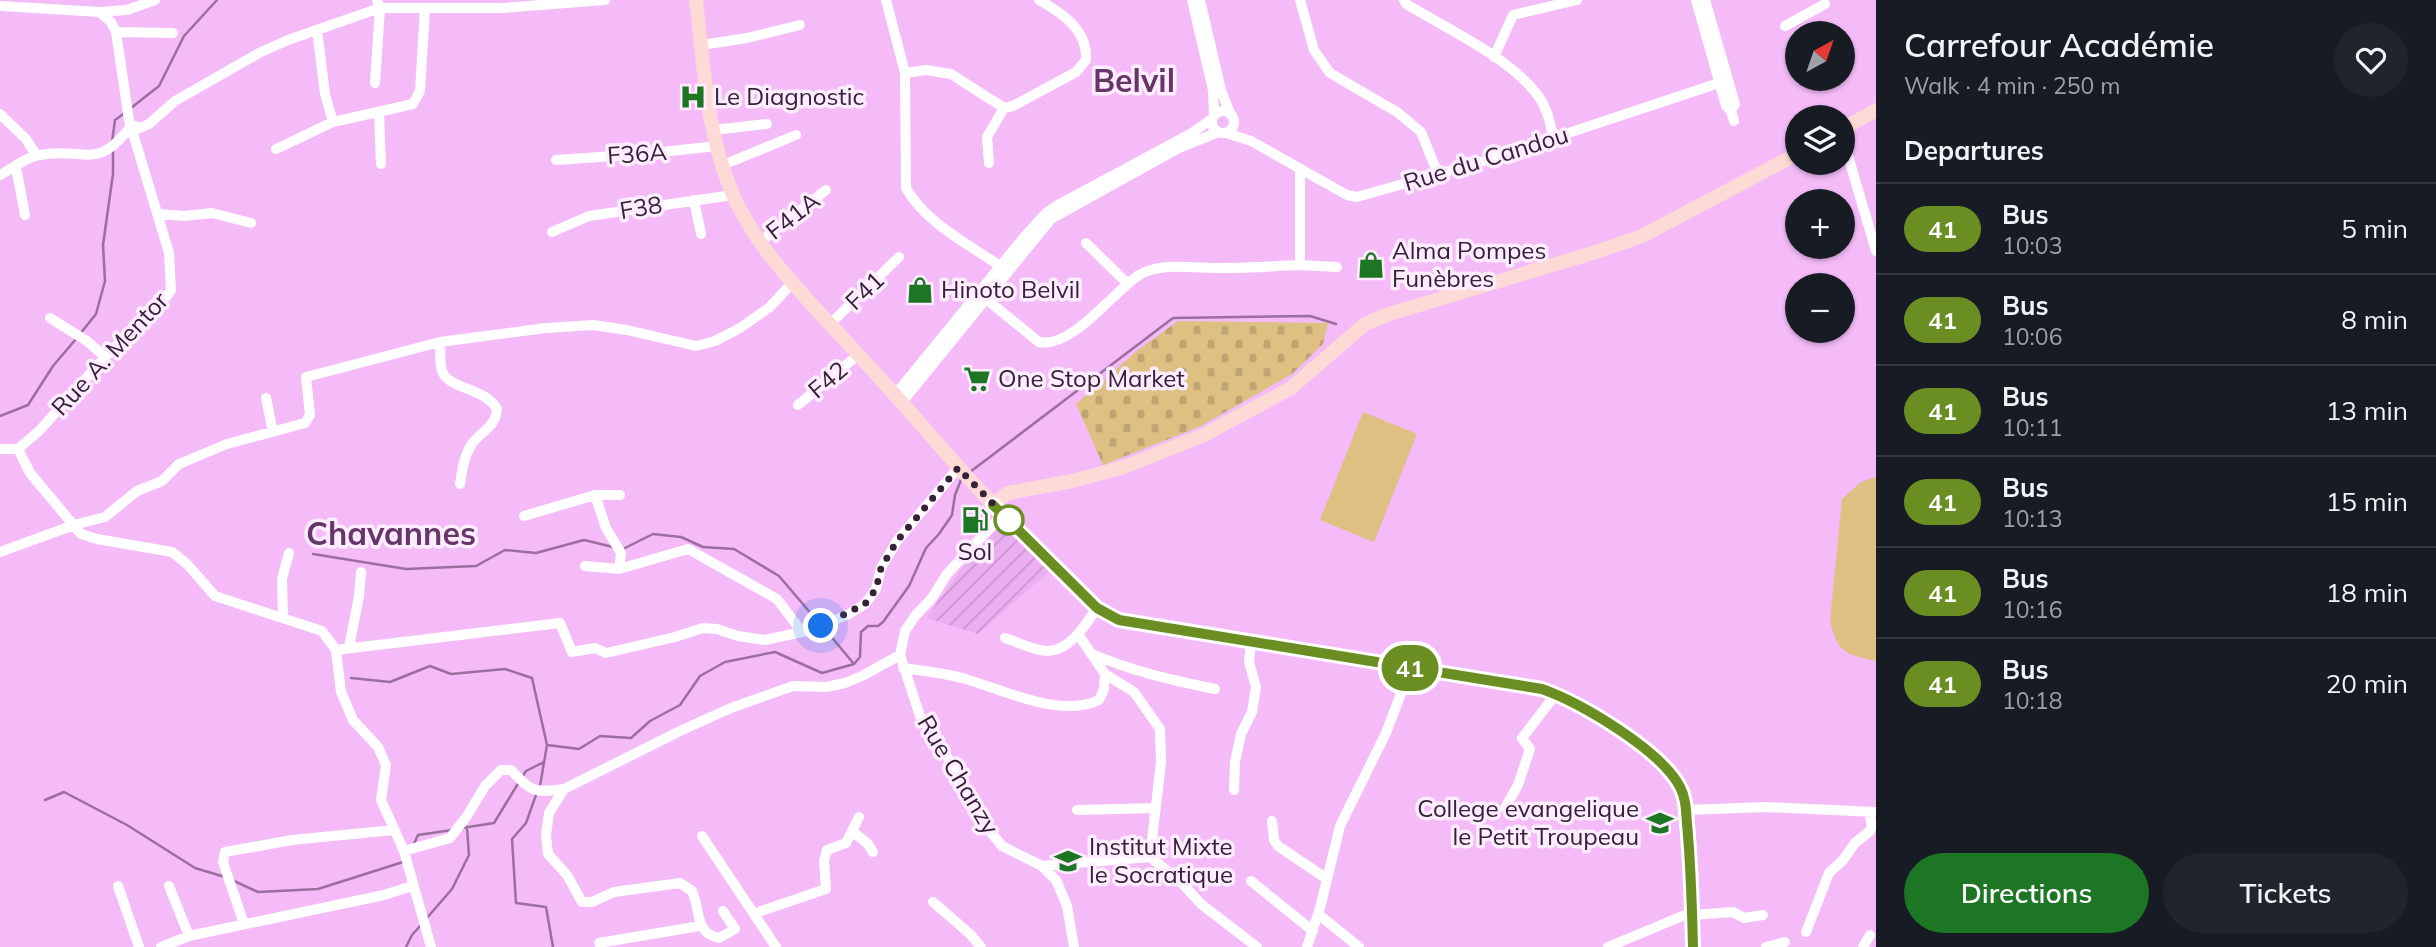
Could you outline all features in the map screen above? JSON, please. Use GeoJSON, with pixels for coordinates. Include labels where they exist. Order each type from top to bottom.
{"type":"FeatureCollection","features":[{"type":"Feature","properties":{"kind":"main road"},"geometry":{"type":"LineString","coordinates":[[696,0],[704,81],[717,146],[733,195],[760,243],[958,468],[998,509],[1008,493],[1072,481],[1124,467],[1204,435],[1291,388],[1365,324],[1389,314],[1642,236],[1785,160]]}},
{"type":"Feature","properties":{"kind":"main road"},"geometry":{"type":"LineString","coordinates":[[1855,122],[1876,110]]}},
{"type":"Feature","properties":{"kind":"street"},"geometry":{"type":"LineString","coordinates":[[99,12],[127,10],[155,0]]}},
{"type":"Feature","properties":{"kind":"street"},"geometry":{"type":"LineString","coordinates":[[0,175],[36,155],[62,153],[91,156],[103,152],[118,143],[129,115],[140,128],[149,124],[180,97],[261,52],[378,4],[425,8],[503,8],[605,0]]}},
{"type":"Feature","properties":{"kind":"street"},"geometry":{"type":"LineString","coordinates":[[886,0],[905,73],[906,188],[915,204],[932,219],[1004,269]]}},
{"type":"Feature","properties":{"kind":"street"},"geometry":{"type":"LineString","coordinates":[[905,73],[926,70],[951,74],[1004,108],[1013,106],[1076,72],[1086,60],[1084,43],[1074,25],[1065,16],[1039,0]]}},
{"type":"Feature","properties":{"kind":"street"},"geometry":{"type":"LineString","coordinates":[[1300,0],[1314,50],[1330,73],[1397,112],[1421,131],[1438,174]]}},
{"type":"Feature","properties":{"kind":"street"},"geometry":{"type":"LineString","coordinates":[[1404,0],[1406,4],[1507,65],[1538,94],[1550,123],[1553,139]]}},
{"type":"Feature","properties":{"kind":"street"},"geometry":{"type":"LineString","coordinates":[[1494,57],[1513,15],[1577,0]]}},
{"type":"Feature","properties":{"kind":"street"},"geometry":{"type":"LineString","coordinates":[[1696,0],[1724,81],[1735,104],[1733,116]]}},
{"type":"Feature","properties":{"kind":"street"},"geometry":{"type":"LineString","coordinates":[[1705,0],[1724,81]]}},
{"type":"Feature","properties":{"kind":"street"},"geometry":{"type":"LineString","coordinates":[[1198,1],[1213,90],[1213,127],[1222,133]]}},
{"type":"Feature","properties":{"kind":"street"},"geometry":{"type":"LineString","coordinates":[[1179,144],[1231,130],[1232,118],[1198,1]]}},
{"type":"Feature","properties":{"kind":"street"},"geometry":{"type":"LineString","coordinates":[[1793,21],[1826,1]]}},
{"type":"Feature","properties":{"kind":"street"},"geometry":{"type":"LineString","coordinates":[[375,83],[378,4]]}},
{"type":"Feature","properties":{"kind":"street"},"geometry":{"type":"LineString","coordinates":[[0,6],[84,5],[111,22],[116,32],[173,33]]}},
{"type":"Feature","properties":{"kind":"street"},"geometry":{"type":"LineString","coordinates":[[276,149],[333,122],[408,107],[418,96],[425,8]]}},
{"type":"Feature","properties":{"kind":"street"},"geometry":{"type":"LineString","coordinates":[[701,45],[747,38],[800,25]]}},
{"type":"Feature","properties":{"kind":"street"},"geometry":{"type":"LineString","coordinates":[[317,30],[325,94],[333,122]]}},
{"type":"Feature","properties":{"kind":"street","name":"Rue A. Mentor"},"geometry":{"type":"LineString","coordinates":[[18,449],[40,430],[105,357],[171,290],[169,253],[129,115],[116,32]]}},
{"type":"Feature","properties":{"kind":"street","name":"Rue du Candou"},"geometry":{"type":"LineString","coordinates":[[1222,133],[1251,141],[1347,195],[1357,197],[1553,139],[1724,81]]}},
{"type":"Feature","properties":{"kind":"street"},"geometry":{"type":"LineString","coordinates":[[989,163],[987,137],[1004,108]]}},
{"type":"Feature","properties":{"kind":"street"},"geometry":{"type":"LineString","coordinates":[[898,399],[1004,269],[1039,220],[1179,144],[1220,111],[1232,118]]}},
{"type":"Feature","properties":{"kind":"street"},"geometry":{"type":"LineString","coordinates":[[379,112],[381,164]]}},
{"type":"Feature","properties":{"kind":"street"},"geometry":{"type":"LineString","coordinates":[[0,114],[26,139],[36,155]]}},
{"type":"Feature","properties":{"kind":"street","name":"Rue du Candou"},"geometry":{"type":"LineString","coordinates":[[1232,118],[1251,141]]}},
{"type":"Feature","properties":{"kind":"street"},"geometry":{"type":"LineString","coordinates":[[713,130],[767,124]]}},
{"type":"Feature","properties":{"kind":"street"},"geometry":{"type":"LineString","coordinates":[[723,165],[796,135]]}},
{"type":"Feature","properties":{"kind":"street","name":"F36A"},"geometry":{"type":"LineString","coordinates":[[556,160],[717,146]]}},
{"type":"Feature","properties":{"kind":"street"},"geometry":{"type":"LineString","coordinates":[[16,167],[25,215]]}},
{"type":"Feature","properties":{"kind":"street"},"geometry":{"type":"LineString","coordinates":[[1300,170],[1300,265]]}},
{"type":"Feature","properties":{"kind":"street"},"geometry":{"type":"LineString","coordinates":[[1855,175],[1874,236],[1876,251]]}},
{"type":"Feature","properties":{"kind":"street","name":"F41A"},"geometry":{"type":"LineString","coordinates":[[760,243],[826,190]]}},
{"type":"Feature","properties":{"kind":"street","name":"F38"},"geometry":{"type":"LineString","coordinates":[[552,232],[589,216],[733,195]]}},
{"type":"Feature","properties":{"kind":"street"},"geometry":{"type":"LineString","coordinates":[[694,200],[701,234]]}},
{"type":"Feature","properties":{"kind":"street"},"geometry":{"type":"LineString","coordinates":[[158,214],[184,216],[212,213],[251,223]]}},
{"type":"Feature","properties":{"kind":"street"},"geometry":{"type":"LineString","coordinates":[[1086,243],[1128,284]]}},
{"type":"Feature","properties":{"kind":"street","name":"F41"},"geometry":{"type":"LineString","coordinates":[[830,324],[900,257]]}},
{"type":"Feature","properties":{"kind":"street"},"geometry":{"type":"LineString","coordinates":[[986,299],[1039,341],[1048,344],[1060,341],[1142,273],[1160,268],[1300,265],[1337,267]]}},
{"type":"Feature","properties":{"kind":"street"},"geometry":{"type":"LineString","coordinates":[[943,345],[986,299],[1004,269]]}},
{"type":"Feature","properties":{"kind":"street"},"geometry":{"type":"LineString","coordinates":[[0,552],[74,525],[105,517],[137,491],[162,481],[179,464],[227,444],[305,423],[310,415],[306,377],[440,342],[546,328],[593,325],[696,346],[715,341],[740,328],[770,307],[793,282]]}},
{"type":"Feature","properties":{"kind":"street"},"geometry":{"type":"LineString","coordinates":[[50,318],[83,338],[105,357]]}},
{"type":"Feature","properties":{"kind":"street"},"geometry":{"type":"LineString","coordinates":[[440,342],[441,368],[444,375],[483,395],[497,409],[493,423],[473,442],[466,455],[460,484]]}},
{"type":"Feature","properties":{"kind":"street","name":"F42"},"geometry":{"type":"LineString","coordinates":[[798,405],[858,355]]}},
{"type":"Feature","properties":{"kind":"street"},"geometry":{"type":"LineString","coordinates":[[266,398],[273,432]]}},
{"type":"Feature","properties":{"kind":"street"},"geometry":{"type":"LineString","coordinates":[[0,449],[18,449],[30,473],[81,534],[172,552],[187,564],[215,596],[322,631],[336,649],[341,692],[353,720],[378,747],[386,765],[381,800],[404,851],[430,947]]}},
{"type":"Feature","properties":{"kind":"street"},"geometry":{"type":"LineString","coordinates":[[336,649],[560,622],[572,652],[595,648],[606,653],[703,628],[765,640],[811,630],[865,604],[876,589],[881,568],[897,541],[958,468]]}},
{"type":"Feature","properties":{"kind":"street"},"geometry":{"type":"LineString","coordinates":[[595,495],[606,528],[621,553],[619,569]]}},
{"type":"Feature","properties":{"kind":"street"},"geometry":{"type":"LineString","coordinates":[[524,516],[595,495],[620,495]]}},
{"type":"Feature","properties":{"kind":"street"},"geometry":{"type":"LineString","coordinates":[[404,851],[450,838],[485,786],[501,770],[511,770],[529,788],[543,792],[564,789],[731,708],[793,686],[826,687],[845,683],[900,655],[905,631],[915,616],[932,598],[947,574],[998,509],[1097,608],[1119,620],[1542,689],[1610,724],[1668,769],[1681,788],[1686,810],[1693,947]]}},
{"type":"Feature","properties":{"kind":"street"},"geometry":{"type":"LineString","coordinates":[[585,566],[619,569],[688,549],[777,599],[802,632]]}},
{"type":"Feature","properties":{"kind":"street"},"geometry":{"type":"LineString","coordinates":[[283,618],[282,579],[289,552]]}},
{"type":"Feature","properties":{"kind":"street"},"geometry":{"type":"LineString","coordinates":[[349,647],[361,572]]}},
{"type":"Feature","properties":{"kind":"street"},"geometry":{"type":"LineString","coordinates":[[845,602],[849,614]]}},
{"type":"Feature","properties":{"kind":"street"},"geometry":{"type":"LineString","coordinates":[[1005,638],[1046,651],[1062,647],[1078,634],[1097,608]]}},
{"type":"Feature","properties":{"kind":"street"},"geometry":{"type":"LineString","coordinates":[[1078,634],[1105,674],[1134,692],[1160,729],[1161,762],[1150,857]]}},
{"type":"Feature","properties":{"kind":"street"},"geometry":{"type":"LineString","coordinates":[[1234,790],[1241,734],[1252,712],[1256,687],[1249,662],[1251,643]]}},
{"type":"Feature","properties":{"kind":"street"},"geometry":{"type":"LineString","coordinates":[[1090,653],[1156,677],[1215,689]]}},
{"type":"Feature","properties":{"kind":"street","name":"Rue Chanzy"},"geometry":{"type":"LineString","coordinates":[[900,655],[920,716],[944,750],[976,814],[1002,846],[1042,866],[1056,880],[1067,906],[1074,947]]}},
{"type":"Feature","properties":{"kind":"street"},"geometry":{"type":"LineString","coordinates":[[1307,947],[1340,826],[1386,733],[1405,683],[1407,667]]}},
{"type":"Feature","properties":{"kind":"street"},"geometry":{"type":"LineString","coordinates":[[903,668],[960,677],[1038,701],[1074,708],[1099,700],[1104,689],[1105,674]]}},
{"type":"Feature","properties":{"kind":"street"},"geometry":{"type":"LineString","coordinates":[[1505,808],[1518,785],[1530,748],[1522,738],[1556,694]]}},
{"type":"Feature","properties":{"kind":"street"},"geometry":{"type":"LineString","coordinates":[[564,789],[549,813],[545,835],[548,854],[567,875],[582,902],[592,902],[614,892],[680,883],[692,891],[701,926],[715,942],[735,929],[723,911]]}},
{"type":"Feature","properties":{"kind":"street"},"geometry":{"type":"LineString","coordinates":[[1686,810],[1766,807],[1872,812],[1870,831],[1855,843],[1829,873],[1806,932]]}},
{"type":"Feature","properties":{"kind":"street"},"geometry":{"type":"LineString","coordinates":[[1077,810],[1156,808]]}},
{"type":"Feature","properties":{"kind":"street"},"geometry":{"type":"LineString","coordinates":[[755,916],[761,911],[825,889],[824,861],[827,850],[846,843],[859,817]]}},
{"type":"Feature","properties":{"kind":"street"},"geometry":{"type":"LineString","coordinates":[[1272,821],[1274,840],[1278,846],[1327,879]]}},
{"type":"Feature","properties":{"kind":"street"},"geometry":{"type":"LineString","coordinates":[[244,924],[223,862],[225,852],[292,840],[394,830]]}},
{"type":"Feature","properties":{"kind":"street"},"geometry":{"type":"LineString","coordinates":[[852,831],[868,844],[873,852]]}},
{"type":"Feature","properties":{"kind":"street"},"geometry":{"type":"LineString","coordinates":[[702,836],[776,947]]}},
{"type":"Feature","properties":{"kind":"street"},"geometry":{"type":"LineString","coordinates":[[1042,866],[1150,857],[1180,881],[1201,904],[1256,947]]}},
{"type":"Feature","properties":{"kind":"street"},"geometry":{"type":"LineString","coordinates":[[1251,881],[1312,931]]}},
{"type":"Feature","properties":{"kind":"street"},"geometry":{"type":"LineString","coordinates":[[118,886],[139,947]]}},
{"type":"Feature","properties":{"kind":"street"},"geometry":{"type":"LineString","coordinates":[[169,886],[189,936]]}},
{"type":"Feature","properties":{"kind":"street"},"geometry":{"type":"LineString","coordinates":[[161,947],[189,936],[384,895],[412,886]]}},
{"type":"Feature","properties":{"kind":"street"},"geometry":{"type":"LineString","coordinates":[[933,902],[981,947]]}},
{"type":"Feature","properties":{"kind":"street"},"geometry":{"type":"LineString","coordinates":[[1608,947],[1693,913],[1733,912],[1744,918],[1763,915]]}},
{"type":"Feature","properties":{"kind":"street"},"geometry":{"type":"LineString","coordinates":[[1318,914],[1359,947]]}},
{"type":"Feature","properties":{"kind":"street"},"geometry":{"type":"LineString","coordinates":[[599,943],[701,926]]}},
{"type":"Feature","properties":{"kind":"street"},"geometry":{"type":"LineString","coordinates":[[1863,947],[1870,935]]}},
{"type":"Feature","properties":{"kind":"street"},"geometry":{"type":"LineString","coordinates":[[1766,947],[1785,942]]}},
{"type":"Feature","properties":{"kind":"shaded area"},"geometry":{"type":"Polygon","coordinates":[[[1006,520],[1054,567],[978,634],[926,618],[967,561],[1006,520]]]}},
{"type":"Feature","properties":{"kind":"green space"},"geometry":{"type":"Polygon","coordinates":[[[1178,321],[1328,323],[1323,344],[1292,374],[1199,427],[1103,465],[1076,404],[1138,350],[1178,321]]]}},
{"type":"Feature","properties":{"kind":"green space"},"geometry":{"type":"Polygon","coordinates":[[[1363,412],[1417,434],[1374,542],[1320,520],[1363,412]]]}},
{"type":"Feature","properties":{"kind":"green space"},"geometry":{"type":"Polygon","coordinates":[[[1876,477],[1876,661],[1850,654],[1839,646],[1830,620],[1842,499],[1861,482],[1876,477]]]}},
{"type":"Feature","properties":{"kind":"waterway"},"geometry":{"type":"LineString","coordinates":[[131,108],[159,86],[184,36],[217,0]]}},
{"type":"Feature","properties":{"kind":"waterway"},"geometry":{"type":"LineString","coordinates":[[112,142],[115,120],[126,112]]}},
{"type":"Feature","properties":{"kind":"waterway"},"geometry":{"type":"LineString","coordinates":[[80,334],[96,314],[105,281],[103,245],[113,174],[113,152]]}},
{"type":"Feature","properties":{"kind":"waterway"},"geometry":{"type":"LineString","coordinates":[[970,472],[1173,318],[1310,316],[1336,324]]}},
{"type":"Feature","properties":{"kind":"waterway"},"geometry":{"type":"LineString","coordinates":[[0,416],[28,405],[53,366],[76,339]]}},
{"type":"Feature","properties":{"kind":"waterway"},"geometry":{"type":"LineString","coordinates":[[547,745],[579,749],[600,736],[631,738],[650,721],[680,705],[700,676],[725,662],[775,652],[822,673],[854,664],[860,657],[861,632],[868,626],[878,626],[883,622],[909,586],[926,548],[952,515],[961,480]]}},
{"type":"Feature","properties":{"kind":"waterway"},"geometry":{"type":"LineString","coordinates":[[623,549],[653,534],[681,537],[703,547],[734,549],[779,576],[819,623]]}},
{"type":"Feature","properties":{"kind":"waterway"},"geometry":{"type":"LineString","coordinates":[[313,554],[406,569],[476,566],[505,550],[536,553],[584,540],[613,547]]}},
{"type":"Feature","properties":{"kind":"waterway"},"geometry":{"type":"LineString","coordinates":[[824,628],[854,664]]}},
{"type":"Feature","properties":{"kind":"waterway"},"geometry":{"type":"LineString","coordinates":[[351,678],[390,682],[430,666],[451,674],[505,669],[532,678],[547,745],[540,786]]}},
{"type":"Feature","properties":{"kind":"waterway"},"geometry":{"type":"LineString","coordinates":[[523,776],[526,771],[544,762]]}},
{"type":"Feature","properties":{"kind":"waterway"},"geometry":{"type":"LineString","coordinates":[[462,828],[494,823],[519,782]]}},
{"type":"Feature","properties":{"kind":"waterway"},"geometry":{"type":"LineString","coordinates":[[45,800],[64,792],[127,825],[195,868],[225,877]]}},
{"type":"Feature","properties":{"kind":"waterway"},"geometry":{"type":"LineString","coordinates":[[536,795],[526,823],[512,839],[516,903],[546,907],[553,947]]}},
{"type":"Feature","properties":{"kind":"waterway"},"geometry":{"type":"LineString","coordinates":[[426,919],[452,889],[469,855],[467,828]]}},
{"type":"Feature","properties":{"kind":"waterway"},"geometry":{"type":"LineString","coordinates":[[413,846],[418,835],[452,830]]}},
{"type":"Feature","properties":{"kind":"waterway"},"geometry":{"type":"LineString","coordinates":[[234,881],[258,892],[318,889],[403,862]]}},
{"type":"Feature","properties":{"kind":"waterway"},"geometry":{"type":"LineString","coordinates":[[406,947],[422,924]]}},
{"type":"Feature","properties":{"kind":"bus line","name":"41"},"geometry":{"type":"LineString","coordinates":[[993,505],[1097,608],[1119,620],[1542,689],[1610,724],[1668,769],[1681,788],[1689,842],[1693,947]]}},
{"type":"Feature","properties":{"kind":"place","name":"Le Diagnostic"},"geometry":{"type":"Point","coordinates":[693,97]}},
{"type":"Feature","properties":{"kind":"place","name":"Alma Pompes Funèbres"},"geometry":{"type":"Point","coordinates":[1371,265]}},
{"type":"Feature","properties":{"kind":"place","name":"Hinoto Belvil"},"geometry":{"type":"Point","coordinates":[920,290]}},
{"type":"Feature","properties":{"kind":"place","name":"One Stop Market"},"geometry":{"type":"Point","coordinates":[977,379]}},
{"type":"Feature","properties":{"kind":"place","name":"Sol"},"geometry":{"type":"Point","coordinates":[975,520]}},
{"type":"Feature","properties":{"kind":"place","name":"College evangelique le Petit Troupeau"},"geometry":{"type":"Point","coordinates":[1660,823]}},
{"type":"Feature","properties":{"kind":"place","name":"Institut Mixte le Socratique"},"geometry":{"type":"Point","coordinates":[1068,861]}},
{"type":"Feature","properties":{"kind":"district","name":"Belvil"},"geometry":{"type":"Point","coordinates":[1134,81]}},
{"type":"Feature","properties":{"kind":"district","name":"Chavannes"},"geometry":{"type":"Point","coordinates":[391,534]}},
{"type":"Feature","properties":{"kind":"route"},"geometry":{"type":"LineString","coordinates":[[821,626],[865,604],[876,589],[881,568],[897,541],[958,468],[1009,520]]}}]}
